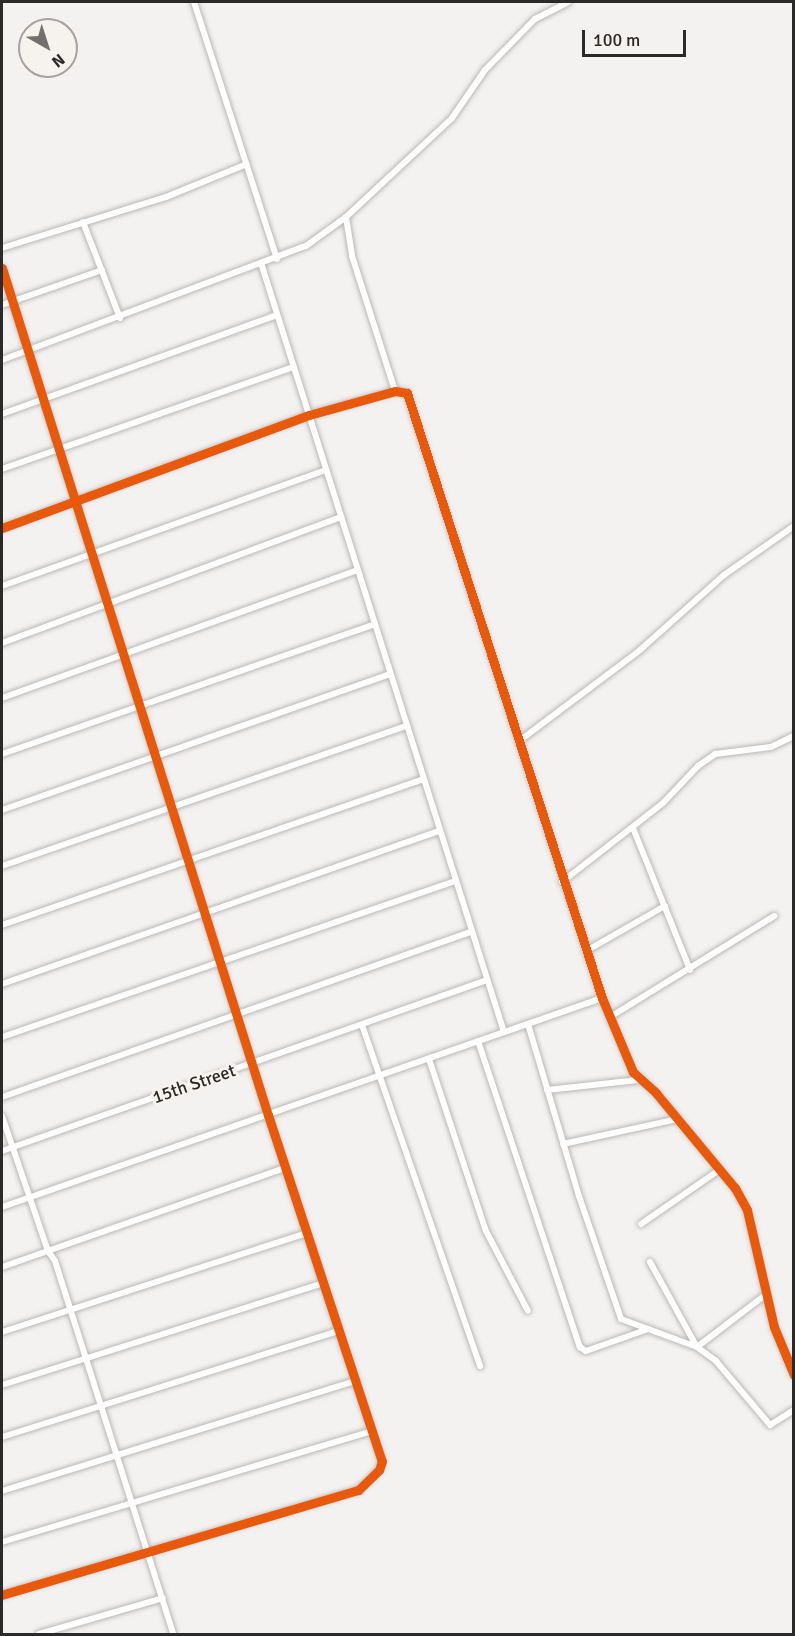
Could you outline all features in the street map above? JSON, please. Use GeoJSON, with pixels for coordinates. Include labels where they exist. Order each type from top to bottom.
{"type":"FeatureCollection","features":[{"type":"Feature","properties":{"kind":"street"},"geometry":{"type":"LineString","coordinates":[[194,2],[277,259]]}},
{"type":"Feature","properties":{"kind":"street"},"geometry":{"type":"LineString","coordinates":[[2,360],[262,266],[306,246],[346,216],[452,118],[485,70],[535,19],[568,2]]}},
{"type":"Feature","properties":{"kind":"street"},"geometry":{"type":"LineString","coordinates":[[2,248],[166,197],[247,164]]}},
{"type":"Feature","properties":{"kind":"street"},"geometry":{"type":"LineString","coordinates":[[346,216],[352,256],[395,391]]}},
{"type":"Feature","properties":{"kind":"street"},"geometry":{"type":"LineString","coordinates":[[83,222],[120,318]]}},
{"type":"Feature","properties":{"kind":"street"},"geometry":{"type":"LineString","coordinates":[[262,266],[504,1032]]}},
{"type":"Feature","properties":{"kind":"street"},"geometry":{"type":"LineString","coordinates":[[2,268],[236,1015],[382,1461],[379,1470],[358,1490],[149,1550],[94,1570],[2,1595]]}},
{"type":"Feature","properties":{"kind":"street"},"geometry":{"type":"LineString","coordinates":[[2,305],[102,270]]}},
{"type":"Feature","properties":{"kind":"street"},"geometry":{"type":"LineString","coordinates":[[2,414],[277,315]]}},
{"type":"Feature","properties":{"kind":"street"},"geometry":{"type":"LineString","coordinates":[[2,469],[294,366]]}},
{"type":"Feature","properties":{"kind":"street"},"geometry":{"type":"LineString","coordinates":[[2,528],[309,416],[395,391],[407,393],[562,882],[602,998],[638,1080],[678,1119],[735,1188],[747,1210],[765,1295],[794,1375]]}},
{"type":"Feature","properties":{"kind":"street"},"geometry":{"type":"LineString","coordinates":[[2,586],[326,470]]}},
{"type":"Feature","properties":{"kind":"street"},"geometry":{"type":"LineString","coordinates":[[2,643],[341,517]]}},
{"type":"Feature","properties":{"kind":"street"},"geometry":{"type":"LineString","coordinates":[[519,741],[640,650],[724,575],[794,526]]}},
{"type":"Feature","properties":{"kind":"street"},"geometry":{"type":"LineString","coordinates":[[2,698],[358,570]]}},
{"type":"Feature","properties":{"kind":"street"},"geometry":{"type":"LineString","coordinates":[[2,754],[375,624]]}},
{"type":"Feature","properties":{"kind":"street"},"geometry":{"type":"LineString","coordinates":[[2,810],[390,674]]}},
{"type":"Feature","properties":{"kind":"street"},"geometry":{"type":"LineString","coordinates":[[2,866],[406,726]]}},
{"type":"Feature","properties":{"kind":"street"},"geometry":{"type":"LineString","coordinates":[[562,882],[633,828],[715,754],[771,747],[794,736]]}},
{"type":"Feature","properties":{"kind":"street"},"geometry":{"type":"LineString","coordinates":[[2,925],[423,779]]}},
{"type":"Feature","properties":{"kind":"street"},"geometry":{"type":"LineString","coordinates":[[633,828],[690,970]]}},
{"type":"Feature","properties":{"kind":"street"},"geometry":{"type":"LineString","coordinates":[[2,984],[440,831]]}},
{"type":"Feature","properties":{"kind":"street"},"geometry":{"type":"LineString","coordinates":[[2,1037],[455,881]]}},
{"type":"Feature","properties":{"kind":"street"},"geometry":{"type":"LineString","coordinates":[[586,951],[665,906]]}},
{"type":"Feature","properties":{"kind":"street"},"geometry":{"type":"LineString","coordinates":[[610,1017],[690,970],[774,916]]}},
{"type":"Feature","properties":{"kind":"street"},"geometry":{"type":"LineString","coordinates":[[2,1097],[471,932]]}},
{"type":"Feature","properties":{"kind":"street","name":"15th Street"},"geometry":{"type":"LineString","coordinates":[[2,1151],[487,980]]}},
{"type":"Feature","properties":{"kind":"street"},"geometry":{"type":"LineString","coordinates":[[2,1207],[602,998]]}},
{"type":"Feature","properties":{"kind":"street"},"geometry":{"type":"LineString","coordinates":[[528,1024],[563,1144],[621,1319],[697,1347],[716,1361],[770,1425],[794,1410]]}},
{"type":"Feature","properties":{"kind":"street"},"geometry":{"type":"LineString","coordinates":[[362,1025],[480,1366]]}},
{"type":"Feature","properties":{"kind":"street"},"geometry":{"type":"LineString","coordinates":[[478,1041],[580,1347],[586,1351],[648,1329]]}},
{"type":"Feature","properties":{"kind":"street"},"geometry":{"type":"LineString","coordinates":[[429,1059],[486,1231],[528,1311]]}},
{"type":"Feature","properties":{"kind":"street"},"geometry":{"type":"LineString","coordinates":[[547,1090],[638,1080]]}},
{"type":"Feature","properties":{"kind":"street"},"geometry":{"type":"LineString","coordinates":[[2,1116],[48,1251],[56,1261],[149,1550],[173,1635]]}},
{"type":"Feature","properties":{"kind":"street"},"geometry":{"type":"LineString","coordinates":[[563,1144],[678,1119]]}},
{"type":"Feature","properties":{"kind":"street"},"geometry":{"type":"LineString","coordinates":[[2,1267],[285,1168]]}},
{"type":"Feature","properties":{"kind":"street"},"geometry":{"type":"LineString","coordinates":[[641,1224],[719,1170]]}},
{"type":"Feature","properties":{"kind":"street"},"geometry":{"type":"LineString","coordinates":[[2,1332],[307,1233]]}},
{"type":"Feature","properties":{"kind":"street"},"geometry":{"type":"LineString","coordinates":[[650,1262],[697,1347]]}},
{"type":"Feature","properties":{"kind":"street"},"geometry":{"type":"LineString","coordinates":[[2,1385],[323,1283]]}},
{"type":"Feature","properties":{"kind":"street"},"geometry":{"type":"LineString","coordinates":[[697,1347],[765,1295]]}},
{"type":"Feature","properties":{"kind":"street"},"geometry":{"type":"LineString","coordinates":[[2,1437],[339,1331]]}},
{"type":"Feature","properties":{"kind":"street"},"geometry":{"type":"LineString","coordinates":[[2,1491],[356,1381]]}},
{"type":"Feature","properties":{"kind":"street"},"geometry":{"type":"LineString","coordinates":[[2,1542],[372,1431]]}},
{"type":"Feature","properties":{"kind":"street"},"geometry":{"type":"LineString","coordinates":[[39,1635],[163,1598]]}},
{"type":"Feature","properties":{"kind":"cycle path"},"geometry":{"type":"LineString","coordinates":[[2,268],[268,1115],[382,1461],[379,1470],[358,1490],[2,1595]]}},
{"type":"Feature","properties":{"kind":"cycle path"},"geometry":{"type":"LineString","coordinates":[[2,528],[309,415],[395,391],[407,393],[602,998],[633,1072],[656,1093],[735,1188],[747,1210],[774,1327],[794,1375]]}}]}
